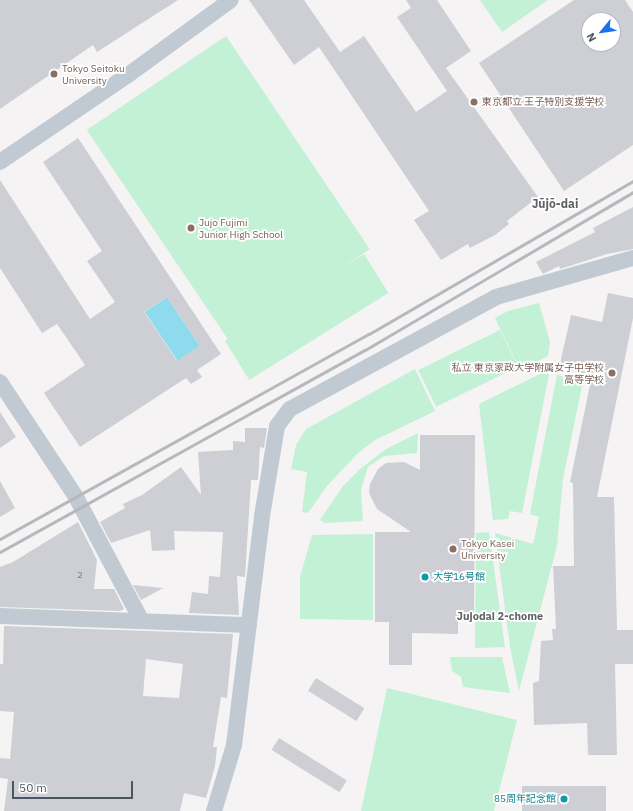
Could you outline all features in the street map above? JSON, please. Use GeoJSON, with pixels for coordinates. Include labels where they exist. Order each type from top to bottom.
{"type":"FeatureCollection","features":[{"type":"Feature","properties":{"kind":"street"},"geometry":{"type":"LineString","coordinates":[[0,162],[128,75],[231,0]]}},
{"type":"Feature","properties":{"kind":"street"},"geometry":{"type":"LineString","coordinates":[[214,811],[234,744],[262,516],[277,426],[290,409],[496,297],[633,258]]}},
{"type":"Feature","properties":{"kind":"street"},"geometry":{"type":"LineString","coordinates":[[0,382],[79,501],[141,620]]}},
{"type":"Feature","properties":{"kind":"street"},"geometry":{"type":"LineString","coordinates":[[0,616],[249,625]]}},
{"type":"Feature","properties":{"kind":"green space"},"geometry":{"type":"Polygon","coordinates":[[[480,0],[548,0],[502,32],[480,0]]]}},
{"type":"Feature","properties":{"kind":"green space"},"geometry":{"type":"Polygon","coordinates":[[[226,36],[370,249],[230,343],[87,130],[226,36]]]}},
{"type":"Feature","properties":{"kind":"green space"},"geometry":{"type":"Polygon","coordinates":[[[364,254],[388,293],[249,380],[225,341],[364,254]]]}},
{"type":"Feature","properties":{"kind":"green space"},"geometry":{"type":"Polygon","coordinates":[[[539,303],[550,342],[548,356],[520,370],[495,318],[508,311],[539,303]]]}},
{"type":"Feature","properties":{"kind":"green space"},"geometry":{"type":"Polygon","coordinates":[[[500,330],[518,367],[436,407],[418,370],[500,330]]]}},
{"type":"Feature","properties":{"kind":"green space"},"geometry":{"type":"Polygon","coordinates":[[[415,369],[435,411],[375,440],[358,453],[327,486],[308,513],[302,512],[307,472],[291,469],[296,445],[306,429],[415,369]]]}},
{"type":"Feature","properties":{"kind":"green space"},"geometry":{"type":"Polygon","coordinates":[[[550,369],[522,513],[510,511],[508,519],[493,520],[479,404],[550,369]]]}},
{"type":"Feature","properties":{"kind":"green space"},"geometry":{"type":"Polygon","coordinates":[[[557,375],[583,381],[563,479],[557,546],[519,691],[510,647],[495,533],[533,544],[539,517],[530,514],[557,375]]]}},
{"type":"Feature","properties":{"kind":"green space"},"geometry":{"type":"Polygon","coordinates":[[[418,433],[417,453],[384,456],[368,467],[361,490],[363,521],[325,523],[320,520],[343,486],[360,469],[386,449],[418,433]]]}},
{"type":"Feature","properties":{"kind":"green space"},"geometry":{"type":"Polygon","coordinates":[[[489,532],[505,647],[475,648],[476,533],[489,532]]]}},
{"type":"Feature","properties":{"kind":"green space"},"geometry":{"type":"Polygon","coordinates":[[[373,534],[373,620],[300,619],[300,577],[312,535],[373,534]]]}},
{"type":"Feature","properties":{"kind":"green space"},"geometry":{"type":"Polygon","coordinates":[[[450,657],[502,657],[510,693],[463,687],[461,677],[452,671],[450,657]]]}},
{"type":"Feature","properties":{"kind":"green space"},"geometry":{"type":"Polygon","coordinates":[[[387,688],[517,720],[494,811],[361,811],[387,688]]]}},
{"type":"Feature","properties":{"kind":"water"},"geometry":{"type":"Polygon","coordinates":[[[167,297],[200,346],[178,361],[145,312],[167,297]]]}},
{"type":"Feature","properties":{"kind":"building"},"geometry":{"type":"Polygon","coordinates":[[[0,0],[178,0],[97,52],[93,45],[0,109],[0,0]]]}},
{"type":"Feature","properties":{"kind":"building"},"geometry":{"type":"Polygon","coordinates":[[[249,0],[304,0],[340,52],[364,36],[416,112],[447,91],[397,17],[411,8],[406,0],[437,0],[471,51],[446,68],[538,197],[507,221],[509,224],[495,235],[470,248],[468,244],[441,260],[414,220],[429,211],[319,47],[294,65],[249,0]]]}},
{"type":"Feature","properties":{"kind":"building"},"geometry":{"type":"Polygon","coordinates":[[[574,0],[625,0],[633,12],[633,145],[564,191],[479,63],[574,0]]]}},
{"type":"Feature","properties":{"kind":"building"},"geometry":{"type":"Polygon","coordinates":[[[78,138],[221,354],[197,370],[202,377],[191,384],[186,378],[80,447],[44,393],[85,365],[57,324],[42,333],[0,268],[0,180],[90,319],[115,302],[87,261],[102,251],[43,162],[78,138]],[[167,297],[144,312],[177,361],[200,346],[167,297]]]}},
{"type":"Feature","properties":{"kind":"building"},"geometry":{"type":"Polygon","coordinates":[[[633,207],[633,249],[607,254],[560,269],[559,266],[543,274],[536,262],[595,232],[593,228],[633,207]]]}},
{"type":"Feature","properties":{"kind":"building"},"geometry":{"type":"Polygon","coordinates":[[[608,293],[633,298],[633,318],[597,497],[614,497],[617,630],[633,630],[633,664],[615,664],[617,755],[588,755],[587,723],[534,725],[533,683],[539,681],[541,641],[553,640],[552,629],[556,629],[553,566],[574,566],[573,483],[570,482],[592,375],[559,368],[571,315],[602,322],[608,293]]]}},
{"type":"Feature","properties":{"kind":"building"},"geometry":{"type":"Polygon","coordinates":[[[0,412],[16,437],[0,448],[0,412]]]}},
{"type":"Feature","properties":{"kind":"building"},"geometry":{"type":"Polygon","coordinates":[[[245,428],[267,428],[264,448],[260,447],[258,480],[251,480],[245,577],[237,576],[239,615],[189,613],[192,592],[208,594],[209,576],[220,577],[223,532],[174,531],[175,550],[152,551],[150,530],[111,543],[100,522],[125,508],[123,504],[142,495],[181,467],[201,495],[198,452],[233,450],[233,441],[245,442],[245,428]]]}},
{"type":"Feature","properties":{"kind":"building","name":"大学16号館"},"geometry":{"type":"Polygon","coordinates":[[[420,435],[475,435],[474,621],[458,621],[458,634],[412,633],[412,665],[389,665],[389,622],[375,622],[375,532],[411,532],[377,509],[369,493],[370,484],[378,469],[386,463],[404,462],[420,470],[420,435]]]}},
{"type":"Feature","properties":{"kind":"building"},"geometry":{"type":"Polygon","coordinates":[[[0,481],[15,508],[0,517],[0,481]]]}},
{"type":"Feature","properties":{"kind":"building"},"geometry":{"type":"Polygon","coordinates":[[[78,522],[97,560],[94,589],[114,589],[124,609],[120,611],[0,607],[0,567],[13,562],[78,522]]]}},
{"type":"Feature","properties":{"kind":"building"},"geometry":{"type":"Polygon","coordinates":[[[133,585],[163,588],[141,600],[133,585]]]}},
{"type":"Feature","properties":{"kind":"building"},"geometry":{"type":"Polygon","coordinates":[[[4,626],[233,634],[227,698],[221,697],[213,747],[217,747],[215,766],[206,798],[184,793],[180,811],[4,811],[8,779],[0,778],[0,758],[10,759],[14,712],[0,711],[0,664],[3,664],[4,626]],[[146,659],[143,696],[179,698],[183,664],[146,659]]]}},
{"type":"Feature","properties":{"kind":"building"},"geometry":{"type":"Polygon","coordinates":[[[316,678],[364,708],[356,721],[308,691],[316,678]]]}},
{"type":"Feature","properties":{"kind":"building"},"geometry":{"type":"Polygon","coordinates":[[[279,738],[347,780],[339,792],[272,750],[279,738]]]}},
{"type":"Feature","properties":{"kind":"building","name":"85周年記念館"},"geometry":{"type":"Polygon","coordinates":[[[522,786],[606,786],[606,811],[522,811],[522,786]]]}},
{"type":"Feature","properties":{"kind":"railway"},"geometry":{"type":"LineString","coordinates":[[0,539],[369,334],[633,181]]}},
{"type":"Feature","properties":{"kind":"railway"},"geometry":{"type":"LineString","coordinates":[[0,552],[365,350],[633,192]]}},
{"type":"Feature","properties":{"kind":"place","name":"Tokyo Seitoku University"},"geometry":{"type":"Point","coordinates":[54,74]}},
{"type":"Feature","properties":{"kind":"place","name":"東京都立 王子特別支援学校"},"geometry":{"type":"Point","coordinates":[474,102]}},
{"type":"Feature","properties":{"kind":"place","name":"Jujo Fujimi Junior High School"},"geometry":{"type":"Point","coordinates":[191,228]}},
{"type":"Feature","properties":{"kind":"place","name":"私立 東京家政大学附属女子中学校 高等学校"},"geometry":{"type":"Point","coordinates":[612,373]}},
{"type":"Feature","properties":{"kind":"place","name":"Tokyo Kasei University"},"geometry":{"type":"Point","coordinates":[453,549]}},
{"type":"Feature","properties":{"kind":"place","name":"大学16号館"},"geometry":{"type":"Point","coordinates":[425,577]}},
{"type":"Feature","properties":{"kind":"place","name":"85周年記念館"},"geometry":{"type":"Point","coordinates":[564,799]}},
{"type":"Feature","properties":{"kind":"district","name":"Jūjō-dai"},"geometry":{"type":"Point","coordinates":[555,204]}},
{"type":"Feature","properties":{"kind":"district","name":"Jujodai 2-chome"},"geometry":{"type":"Point","coordinates":[500,616]}}]}
